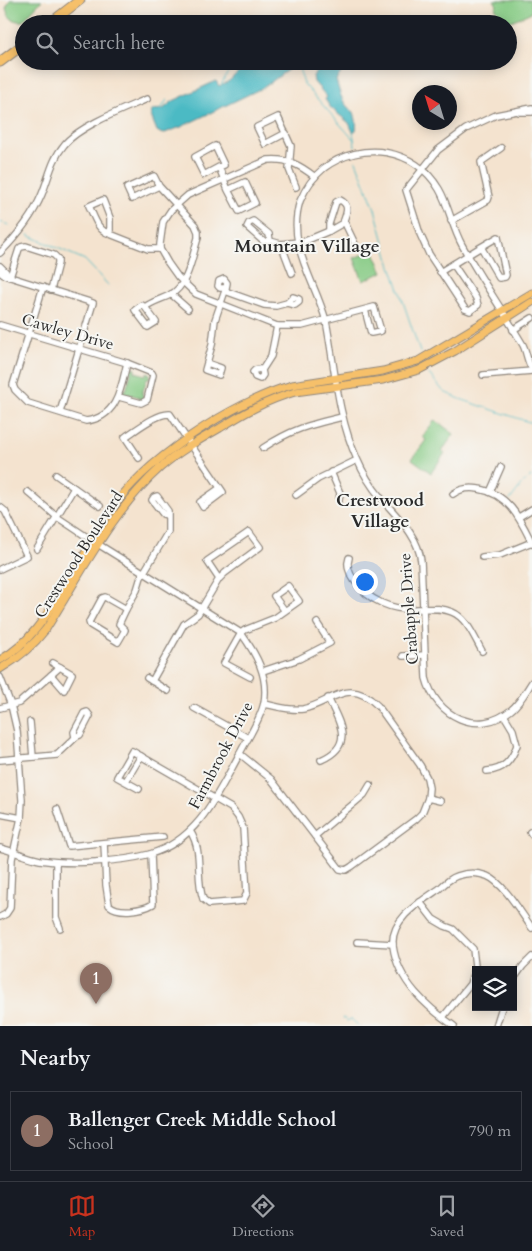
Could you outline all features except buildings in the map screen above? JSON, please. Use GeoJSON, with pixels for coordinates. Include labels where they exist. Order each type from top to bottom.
{"type":"FeatureCollection","features":[{"type":"Feature","properties":{"kind":"highway"},"geometry":{"type":"LineString","coordinates":[[61,15],[79,1]]}},
{"type":"Feature","properties":{"kind":"highway"},"geometry":{"type":"LineString","coordinates":[[0,62],[15,51]]}},
{"type":"Feature","properties":{"kind":"main road","name":"Crestwood Boulevard"},"geometry":{"type":"LineString","coordinates":[[189,442],[247,402],[268,393],[292,385],[384,371],[403,367],[418,361],[532,293]]}},
{"type":"Feature","properties":{"kind":"main road","name":"Crestwood Boulevard"},"geometry":{"type":"LineString","coordinates":[[0,669],[32,646],[46,629],[96,542],[111,510],[129,488],[156,461],[270,400],[295,392],[383,380],[419,370],[455,351],[532,302]]}},
{"type":"Feature","properties":{"kind":"main road","name":"Crestwood Boulevard"},"geometry":{"type":"LineString","coordinates":[[0,660],[21,646],[41,624],[96,542]]}},
{"type":"Feature","properties":{"kind":"street"},"geometry":{"type":"LineString","coordinates":[[0,253],[33,212],[42,195],[56,156],[64,144],[85,128],[147,99]]}},
{"type":"Feature","properties":{"kind":"street"},"geometry":{"type":"LineString","coordinates":[[453,264],[476,298],[478,305],[473,311],[465,309],[429,254],[406,193],[408,186],[443,146],[466,129],[496,116],[532,108]]}},
{"type":"Feature","properties":{"kind":"street"},"geometry":{"type":"LineString","coordinates":[[517,111],[532,112]]}},
{"type":"Feature","properties":{"kind":"street"},"geometry":{"type":"LineString","coordinates":[[286,134],[265,144],[257,127],[278,117],[286,134],[291,146],[290,173],[296,187]]}},
{"type":"Feature","properties":{"kind":"street"},"geometry":{"type":"LineString","coordinates":[[215,146],[224,165],[219,167],[204,175],[195,156],[215,146]]}},
{"type":"Feature","properties":{"kind":"street"},"geometry":{"type":"LineString","coordinates":[[451,221],[488,200],[489,197],[481,162],[501,148]]}},
{"type":"Feature","properties":{"kind":"street"},"geometry":{"type":"LineString","coordinates":[[365,310],[294,327],[277,326],[196,294],[183,282],[160,249],[163,222],[176,204],[188,195],[268,160],[289,161],[299,165],[315,176],[335,161],[351,154],[383,151],[401,156],[422,169],[439,188],[456,233],[525,349],[532,370],[483,375]]}},
{"type":"Feature","properties":{"kind":"street"},"geometry":{"type":"LineString","coordinates":[[219,167],[228,190],[239,211],[255,203],[244,182],[228,190]]}},
{"type":"Feature","properties":{"kind":"street"},"geometry":{"type":"LineString","coordinates":[[145,307],[154,300],[171,294],[183,282],[191,261],[198,232],[195,225],[159,186],[154,176],[127,188],[132,199],[159,186]]}},
{"type":"Feature","properties":{"kind":"street","name":"Crabapple Drive"},"geometry":{"type":"LineString","coordinates":[[315,176],[303,193],[298,209],[295,228],[298,243],[302,259],[326,320],[342,417],[358,460],[371,484],[410,532],[419,547],[424,608],[426,678],[429,689],[437,702],[449,714],[464,720],[474,722],[489,721],[504,715]]}},
{"type":"Feature","properties":{"kind":"street"},"geometry":{"type":"LineString","coordinates":[[110,234],[110,218],[103,200],[89,206],[99,227],[103,231],[110,234],[148,249],[160,249]]}},
{"type":"Feature","properties":{"kind":"street"},"geometry":{"type":"LineString","coordinates":[[270,241],[280,244],[298,243],[329,230],[343,223],[347,206],[343,202],[338,201],[329,224],[329,230]]}},
{"type":"Feature","properties":{"kind":"street"},"geometry":{"type":"LineString","coordinates":[[344,221],[355,244]]}},
{"type":"Feature","properties":{"kind":"street"},"geometry":{"type":"LineString","coordinates":[[440,272],[467,254],[498,237],[505,277],[499,278],[481,247]]}},
{"type":"Feature","properties":{"kind":"street"},"geometry":{"type":"LineString","coordinates":[[280,244],[292,273]]}},
{"type":"Feature","properties":{"kind":"street"},"geometry":{"type":"LineString","coordinates":[[8,276],[21,247],[26,246],[54,255],[58,259],[58,263],[51,290]]}},
{"type":"Feature","properties":{"kind":"street"},"geometry":{"type":"LineString","coordinates":[[0,266],[8,276]]}},
{"type":"Feature","properties":{"kind":"street"},"geometry":{"type":"LineString","coordinates":[[0,272],[93,303],[60,412]]}},
{"type":"Feature","properties":{"kind":"street"},"geometry":{"type":"LineString","coordinates":[[42,287],[13,385],[13,388],[28,403],[86,421],[90,420],[110,410],[118,397],[128,363]]}},
{"type":"Feature","properties":{"kind":"street"},"geometry":{"type":"LineString","coordinates":[[207,363],[212,345],[215,320],[225,289],[264,305],[276,306],[287,303]]}},
{"type":"Feature","properties":{"kind":"street"},"geometry":{"type":"LineString","coordinates":[[171,294],[188,309]]}},
{"type":"Feature","properties":{"kind":"street"},"geometry":{"type":"LineString","coordinates":[[514,330],[532,318]]}},
{"type":"Feature","properties":{"kind":"street","name":"Cawley Drive"},"geometry":{"type":"LineString","coordinates":[[0,325],[128,363],[152,372],[153,375],[147,400],[141,403],[118,397]]}},
{"type":"Feature","properties":{"kind":"street"},"geometry":{"type":"LineString","coordinates":[[262,370],[273,349],[277,326]]}},
{"type":"Feature","properties":{"kind":"street"},"geometry":{"type":"LineString","coordinates":[[139,458],[125,437],[158,417],[170,414],[220,488]]}},
{"type":"Feature","properties":{"kind":"street"},"geometry":{"type":"LineString","coordinates":[[263,448],[296,429],[342,417]]}},
{"type":"Feature","properties":{"kind":"street"},"geometry":{"type":"LineString","coordinates":[[296,495],[330,472],[358,460]]}},
{"type":"Feature","properties":{"kind":"street"},"geometry":{"type":"LineString","coordinates":[[490,492],[501,467]]}},
{"type":"Feature","properties":{"kind":"street"},"geometry":{"type":"LineString","coordinates":[[330,472],[340,493],[339,500]]}},
{"type":"Feature","properties":{"kind":"street"},"geometry":{"type":"LineString","coordinates":[[56,475],[100,506]]}},
{"type":"Feature","properties":{"kind":"street"},"geometry":{"type":"LineString","coordinates":[[37,549],[74,488]]}},
{"type":"Feature","properties":{"kind":"street"},"geometry":{"type":"LineString","coordinates":[[453,494],[458,490],[466,488],[482,490],[490,492],[507,502],[519,517],[532,542],[500,555],[482,557]]}},
{"type":"Feature","properties":{"kind":"street","name":"Farmbrook Drive"},"geometry":{"type":"LineString","coordinates":[[0,848],[32,858],[56,862],[106,861],[151,854],[178,841],[204,816],[240,754],[264,704],[263,671],[257,657],[241,633],[96,542],[57,516],[28,492]]}},
{"type":"Feature","properties":{"kind":"street"},"geometry":{"type":"LineString","coordinates":[[0,507],[4,511],[27,556],[0,569]]}},
{"type":"Feature","properties":{"kind":"street"},"geometry":{"type":"LineString","coordinates":[[519,517],[532,509]]}},
{"type":"Feature","properties":{"kind":"street"},"geometry":{"type":"LineString","coordinates":[[126,609],[102,598],[89,622],[90,625],[118,642],[125,630],[119,624],[144,572],[167,536],[169,528],[167,515]]}},
{"type":"Feature","properties":{"kind":"street"},"geometry":{"type":"LineString","coordinates":[[168,690],[150,680],[184,624],[195,617],[202,608],[219,579],[225,572],[260,547],[249,532],[207,561],[219,579]]}},
{"type":"Feature","properties":{"kind":"street"},"geometry":{"type":"LineString","coordinates":[[349,558],[348,566],[354,580],[372,598],[393,608],[439,608],[458,615],[469,628],[482,651]]}},
{"type":"Feature","properties":{"kind":"street"},"geometry":{"type":"LineString","coordinates":[[250,677],[224,662],[241,633],[249,627],[264,624],[275,618],[285,611],[299,601],[288,586],[274,596],[285,611]]}},
{"type":"Feature","properties":{"kind":"street"},"geometry":{"type":"LineString","coordinates":[[263,671],[299,659],[330,643],[317,623]]}},
{"type":"Feature","properties":{"kind":"street"},"geometry":{"type":"LineString","coordinates":[[403,656],[425,655]]}},
{"type":"Feature","properties":{"kind":"street"},"geometry":{"type":"LineString","coordinates":[[51,675],[64,690],[72,674],[53,663]]}},
{"type":"Feature","properties":{"kind":"street"},"geometry":{"type":"LineString","coordinates":[[0,708],[19,703],[60,667]]}},
{"type":"Feature","properties":{"kind":"street"},"geometry":{"type":"LineString","coordinates":[[0,677],[11,705],[17,731],[22,800],[21,818],[14,851],[10,908],[6,914],[0,917]]}},
{"type":"Feature","properties":{"kind":"street"},"geometry":{"type":"LineString","coordinates":[[487,771],[496,770],[509,762],[516,745],[515,737],[504,715],[512,709],[532,682]]}},
{"type":"Feature","properties":{"kind":"street"},"geometry":{"type":"LineString","coordinates":[[240,754],[271,779],[340,869],[346,870],[422,813],[430,788],[427,778],[420,765],[371,699],[357,693],[345,692],[306,708],[298,709],[264,704]]}},
{"type":"Feature","properties":{"kind":"street"},"geometry":{"type":"LineString","coordinates":[[321,760],[336,751],[340,747],[341,742],[338,721],[328,698]]}},
{"type":"Feature","properties":{"kind":"street"},"geometry":{"type":"LineString","coordinates":[[194,708],[248,738]]}},
{"type":"Feature","properties":{"kind":"street"},"geometry":{"type":"LineString","coordinates":[[30,722],[33,757]]}},
{"type":"Feature","properties":{"kind":"street"},"geometry":{"type":"LineString","coordinates":[[0,760],[57,755],[76,737]]}},
{"type":"Feature","properties":{"kind":"street"},"geometry":{"type":"LineString","coordinates":[[139,789],[117,776],[132,751],[231,808],[243,828],[247,892],[243,901],[209,904],[202,899],[198,848],[196,840],[190,831]]}},
{"type":"Feature","properties":{"kind":"street"},"geometry":{"type":"LineString","coordinates":[[126,781],[141,756]]}},
{"type":"Feature","properties":{"kind":"street"},"geometry":{"type":"LineString","coordinates":[[315,836],[364,795],[370,784]]}},
{"type":"Feature","properties":{"kind":"street"},"geometry":{"type":"LineString","coordinates":[[428,798],[440,801]]}},
{"type":"Feature","properties":{"kind":"street"},"geometry":{"type":"LineString","coordinates":[[57,809],[69,846],[163,837]]}},
{"type":"Feature","properties":{"kind":"street"},"geometry":{"type":"LineString","coordinates":[[0,814],[21,818]]}},
{"type":"Feature","properties":{"kind":"street"},"geometry":{"type":"LineString","coordinates":[[104,844],[109,906],[117,910],[148,907],[153,904],[151,854]]}},
{"type":"Feature","properties":{"kind":"street"},"geometry":{"type":"LineString","coordinates":[[56,862],[56,917],[60,928]]}},
{"type":"Feature","properties":{"kind":"street"},"geometry":{"type":"LineString","coordinates":[[454,1026],[422,1000],[410,986],[401,970],[393,944],[398,926],[405,915],[455,876],[474,872],[489,876],[504,890],[532,928]]}},
{"type":"Feature","properties":{"kind":"street"},"geometry":{"type":"LineString","coordinates":[[420,902],[433,919],[453,929],[473,949],[475,966],[470,984],[444,1018]]}},
{"type":"Feature","properties":{"kind":"street"},"geometry":{"type":"LineString","coordinates":[[357,942],[393,944]]}},
{"type":"Feature","properties":{"kind":"street"},"geometry":{"type":"LineString","coordinates":[[517,974],[532,957]]}},
{"type":"Feature","properties":{"kind":"street"},"geometry":{"type":"LineString","coordinates":[[496,1026],[501,1011]]}},
{"type":"Feature","properties":{"kind":"green space"},"geometry":{"type":"Polygon","coordinates":[[[10,0],[42,0],[28,15],[15,15],[15,20],[8,14],[6,8],[10,0]]]}},
{"type":"Feature","properties":{"kind":"green space"},"geometry":{"type":"Polygon","coordinates":[[[494,0],[531,0],[532,12],[517,18],[517,15],[499,15],[495,7],[497,5],[494,0]]]}},
{"type":"Feature","properties":{"kind":"green space"},"geometry":{"type":"Polygon","coordinates":[[[373,250],[383,272],[363,281],[354,258],[373,250]]]}},
{"type":"Feature","properties":{"kind":"green space"},"geometry":{"type":"Polygon","coordinates":[[[130,368],[135,368],[135,372],[146,375],[147,372],[150,374],[142,395],[145,397],[142,401],[139,400],[139,397],[128,394],[127,397],[122,393],[123,390],[126,390],[131,373],[129,371],[130,368]]]}},
{"type":"Feature","properties":{"kind":"green space"},"geometry":{"type":"Polygon","coordinates":[[[435,420],[454,434],[442,451],[445,453],[431,473],[412,459],[426,440],[422,437],[435,420]]]}},
{"type":"Feature","properties":{"kind":"water"},"geometry":{"type":"Polygon","coordinates":[[[240,70],[288,70],[264,87],[181,127],[162,134],[157,131],[151,116],[152,110],[163,109],[173,101],[216,81],[219,86],[229,81],[240,70]]]}},
{"type":"Feature","properties":{"kind":"water"},"geometry":{"type":"Polygon","coordinates":[[[339,70],[341,73],[336,80],[340,94],[344,102],[355,114],[356,130],[353,132],[349,123],[330,107],[325,99],[327,97],[314,82],[313,76],[317,71],[339,70]]]}},
{"type":"Feature","properties":{"kind":"waterway"},"geometry":{"type":"LineString","coordinates":[[300,70],[304,84],[355,141]]}},
{"type":"Feature","properties":{"kind":"waterway"},"geometry":{"type":"LineString","coordinates":[[221,85],[228,72]]}},
{"type":"Feature","properties":{"kind":"waterway"},"geometry":{"type":"LineString","coordinates":[[161,109],[167,100]]}},
{"type":"Feature","properties":{"kind":"waterway"},"geometry":{"type":"LineString","coordinates":[[353,132],[355,146]]}},
{"type":"Feature","properties":{"kind":"waterway"},"geometry":{"type":"LineString","coordinates":[[356,161],[375,209],[388,257],[420,352]]}},
{"type":"Feature","properties":{"kind":"waterway"},"geometry":{"type":"LineString","coordinates":[[0,222],[9,225]]}},
{"type":"Feature","properties":{"kind":"waterway"},"geometry":{"type":"LineString","coordinates":[[28,235],[85,260],[108,285]]}},
{"type":"Feature","properties":{"kind":"waterway"},"geometry":{"type":"LineString","coordinates":[[429,374],[444,392],[532,423]]}},
{"type":"Feature","properties":{"kind":"waterway"},"geometry":{"type":"LineString","coordinates":[[510,500],[522,484],[532,476]]}},
{"type":"Feature","properties":{"kind":"waterway"},"geometry":{"type":"LineString","coordinates":[[343,1018],[347,1021],[351,1019],[359,1026]]}},
{"type":"Feature","properties":{"kind":"place","name":"Ballenger Creek Middle School"},"geometry":{"type":"Point","coordinates":[96,1004]}},
{"type":"Feature","properties":{"kind":"district","name":"Mountain Village"},"geometry":{"type":"Point","coordinates":[307,246]}},
{"type":"Feature","properties":{"kind":"district","name":"Crestwood Village"},"geometry":{"type":"Point","coordinates":[380,510]}}]}
